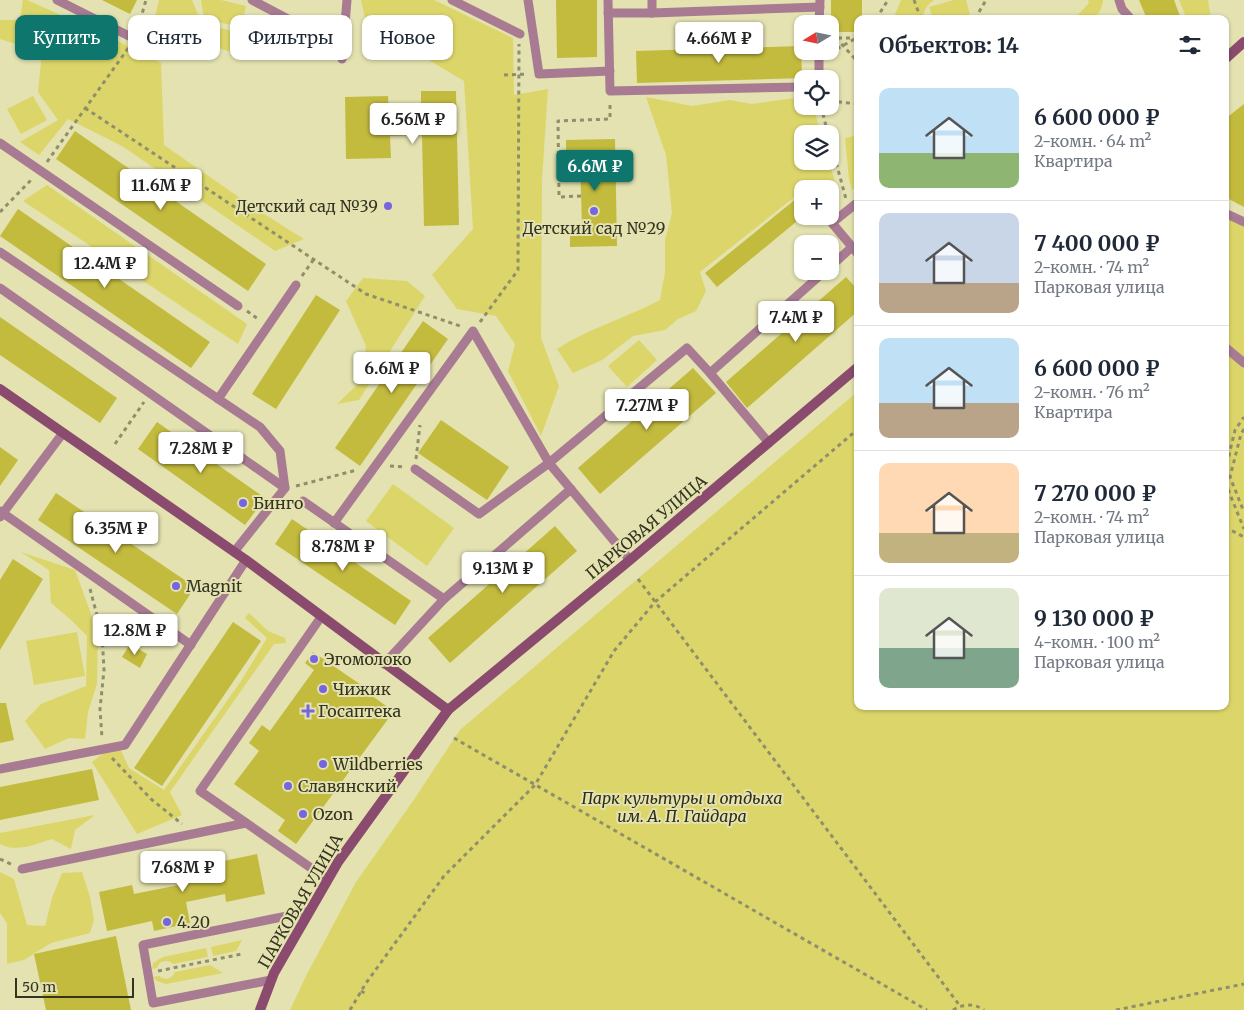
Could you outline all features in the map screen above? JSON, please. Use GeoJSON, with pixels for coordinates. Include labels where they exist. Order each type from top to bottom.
{"type":"FeatureCollection","features":[{"type":"Feature","properties":{"kind":"street"},"geometry":{"type":"LineString","coordinates":[[1229,55],[1244,42]]}},
{"type":"Feature","properties":{"kind":"street","name":"ПАРКОВАЯ УЛИЦА"},"geometry":{"type":"LineString","coordinates":[[260,1010],[271,980],[327,879],[448,710],[630,560],[854,370]]}},
{"type":"Feature","properties":{"kind":"street"},"geometry":{"type":"LineString","coordinates":[[0,389],[246,560],[448,710]]}},
{"type":"Feature","properties":{"kind":"lane"},"geometry":{"type":"LineString","coordinates":[[57,0],[128,36]]}},
{"type":"Feature","properties":{"kind":"lane"},"geometry":{"type":"LineString","coordinates":[[252,0],[280,15]]}},
{"type":"Feature","properties":{"kind":"lane"},"geometry":{"type":"LineString","coordinates":[[346,15],[347,0]]}},
{"type":"Feature","properties":{"kind":"lane"},"geometry":{"type":"LineString","coordinates":[[452,0],[520,34]]}},
{"type":"Feature","properties":{"kind":"lane"},"geometry":{"type":"LineString","coordinates":[[528,0],[539,74],[610,71]]}},
{"type":"Feature","properties":{"kind":"lane"},"geometry":{"type":"LineString","coordinates":[[608,0],[610,90],[794,87]]}},
{"type":"Feature","properties":{"kind":"lane"},"geometry":{"type":"LineString","coordinates":[[652,0],[652,13]]}},
{"type":"Feature","properties":{"kind":"lane"},"geometry":{"type":"LineString","coordinates":[[1119,0],[1125,15]]}},
{"type":"Feature","properties":{"kind":"lane"},"geometry":{"type":"LineString","coordinates":[[608,13],[652,13],[820,4]]}},
{"type":"Feature","properties":{"kind":"lane"},"geometry":{"type":"LineString","coordinates":[[0,143],[238,306]]}},
{"type":"Feature","properties":{"kind":"lane"},"geometry":{"type":"LineString","coordinates":[[854,205],[832,223],[854,249]]}},
{"type":"Feature","properties":{"kind":"lane"},"geometry":{"type":"LineString","coordinates":[[1229,215],[1244,222]]}},
{"type":"Feature","properties":{"kind":"lane"},"geometry":{"type":"LineString","coordinates":[[839,261],[854,251]]}},
{"type":"Feature","properties":{"kind":"lane"},"geometry":{"type":"LineString","coordinates":[[0,252],[260,427],[280,450],[285,488],[234,552]]}},
{"type":"Feature","properties":{"kind":"lane"},"geometry":{"type":"LineString","coordinates":[[710,373],[815,280]]}},
{"type":"Feature","properties":{"kind":"lane"},"geometry":{"type":"LineString","coordinates":[[218,399],[296,285]]}},
{"type":"Feature","properties":{"kind":"lane"},"geometry":{"type":"LineString","coordinates":[[0,288],[285,488]]}},
{"type":"Feature","properties":{"kind":"lane"},"geometry":{"type":"LineString","coordinates":[[334,522],[473,331],[549,463],[630,560]]}},
{"type":"Feature","properties":{"kind":"lane"},"geometry":{"type":"LineString","coordinates":[[415,469],[479,514],[549,463],[687,348],[768,443]]}},
{"type":"Feature","properties":{"kind":"lane"},"geometry":{"type":"LineString","coordinates":[[1229,350],[1244,361]]}},
{"type":"Feature","properties":{"kind":"lane"},"geometry":{"type":"LineString","coordinates":[[63,433],[1,514],[85,570],[191,645]]}},
{"type":"Feature","properties":{"kind":"lane"},"geometry":{"type":"LineString","coordinates":[[384,664],[444,599],[571,489]]}},
{"type":"Feature","properties":{"kind":"lane"},"geometry":{"type":"LineString","coordinates":[[303,501],[444,599]]}},
{"type":"Feature","properties":{"kind":"lane"},"geometry":{"type":"LineString","coordinates":[[0,769],[125,745],[246,560]]}},
{"type":"Feature","properties":{"kind":"lane"},"geometry":{"type":"LineString","coordinates":[[321,617],[200,791],[327,879]]}},
{"type":"Feature","properties":{"kind":"lane"},"geometry":{"type":"LineString","coordinates":[[22,870],[246,823]]}},
{"type":"Feature","properties":{"kind":"lane"},"geometry":{"type":"LineString","coordinates":[[271,980],[153,1003],[143,945],[307,912]]}},
{"type":"Feature","properties":{"kind":"path"},"geometry":{"type":"LineString","coordinates":[[142,15],[146,0]]}},
{"type":"Feature","properties":{"kind":"path"},"geometry":{"type":"LineString","coordinates":[[879,15],[888,0]]}},
{"type":"Feature","properties":{"kind":"path"},"geometry":{"type":"LineString","coordinates":[[914,0],[920,15]]}},
{"type":"Feature","properties":{"kind":"path"},"geometry":{"type":"LineString","coordinates":[[977,15],[986,0]]}},
{"type":"Feature","properties":{"kind":"path"},"geometry":{"type":"LineString","coordinates":[[85,108],[366,294],[473,331],[518,270],[520,34]]}},
{"type":"Feature","properties":{"kind":"path"},"geometry":{"type":"LineString","coordinates":[[839,38],[854,38]]}},
{"type":"Feature","properties":{"kind":"path"},"geometry":{"type":"LineString","coordinates":[[839,46],[854,39]]}},
{"type":"Feature","properties":{"kind":"path"},"geometry":{"type":"LineString","coordinates":[[839,41],[854,57]]}},
{"type":"Feature","properties":{"kind":"path"},"geometry":{"type":"LineString","coordinates":[[0,212],[40,170],[128,49]]}},
{"type":"Feature","properties":{"kind":"path"},"geometry":{"type":"LineString","coordinates":[[504,76],[519,74]]}},
{"type":"Feature","properties":{"kind":"path"},"geometry":{"type":"LineString","coordinates":[[581,196],[559,196],[558,121],[610,120],[610,90]]}},
{"type":"Feature","properties":{"kind":"path"},"geometry":{"type":"LineString","coordinates":[[839,101],[854,103]]}},
{"type":"Feature","properties":{"kind":"path"},"geometry":{"type":"LineString","coordinates":[[838,170],[849,209]]}},
{"type":"Feature","properties":{"kind":"path"},"geometry":{"type":"LineString","coordinates":[[296,285],[314,259]]}},
{"type":"Feature","properties":{"kind":"path"},"geometry":{"type":"LineString","coordinates":[[238,306],[268,326]]}},
{"type":"Feature","properties":{"kind":"path"},"geometry":{"type":"LineString","coordinates":[[115,444],[150,393]]}},
{"type":"Feature","properties":{"kind":"path"},"geometry":{"type":"LineString","coordinates":[[285,488],[378,464],[415,469],[422,402]]}},
{"type":"Feature","properties":{"kind":"path"},"geometry":{"type":"LineString","coordinates":[[1229,455],[1235,430],[1244,416]]}},
{"type":"Feature","properties":{"kind":"path"},"geometry":{"type":"LineString","coordinates":[[1244,429],[1240,434],[1230,477],[1244,512]]}},
{"type":"Feature","properties":{"kind":"path"},"geometry":{"type":"LineString","coordinates":[[350,1010],[444,876],[535,785],[614,651],[655,602],[854,432]]}},
{"type":"Feature","properties":{"kind":"path"},"geometry":{"type":"LineString","coordinates":[[1229,492],[1244,529]]}},
{"type":"Feature","properties":{"kind":"path"},"geometry":{"type":"LineString","coordinates":[[1229,529],[1244,537]]}},
{"type":"Feature","properties":{"kind":"path"},"geometry":{"type":"LineString","coordinates":[[85,570],[102,634],[104,670],[100,709],[103,749],[151,799],[194,834]]}},
{"type":"Feature","properties":{"kind":"path"},"geometry":{"type":"LineString","coordinates":[[638,579],[960,1006]]}},
{"type":"Feature","properties":{"kind":"path"},"geometry":{"type":"LineString","coordinates":[[454,738],[927,1010]]}},
{"type":"Feature","properties":{"kind":"path"},"geometry":{"type":"LineString","coordinates":[[148,974],[242,954]]}},
{"type":"Feature","properties":{"kind":"path"},"geometry":{"type":"LineString","coordinates":[[1116,1010],[1244,984]]}},
{"type":"Feature","properties":{"kind":"path"},"geometry":{"type":"LineString","coordinates":[[361,992],[368,995]]}},
{"type":"Feature","properties":{"kind":"path"},"geometry":{"type":"LineString","coordinates":[[952,1010],[960,1006],[972,1005],[984,1010]]}},
{"type":"Feature","properties":{"kind":"green space"},"geometry":{"type":"Polygon","coordinates":[[[23,0],[27,0],[60,15],[21,15],[23,0]]]}},
{"type":"Feature","properties":{"kind":"green space"},"geometry":{"type":"Polygon","coordinates":[[[159,0],[192,0],[198,15],[155,15],[159,0]]]}},
{"type":"Feature","properties":{"kind":"green space"},"geometry":{"type":"Polygon","coordinates":[[[201,0],[221,0],[246,6],[244,15],[230,15],[230,25],[220,22],[220,15],[203,15],[201,0]]]}},
{"type":"Feature","properties":{"kind":"green space"},"geometry":{"type":"Polygon","coordinates":[[[361,0],[434,0],[513,38],[514,95],[548,89],[542,180],[541,338],[559,386],[541,436],[508,371],[515,344],[496,316],[457,309],[432,275],[473,229],[464,81],[429,60],[453,60],[453,15],[364,15],[361,0]]]}},
{"type":"Feature","properties":{"kind":"green space"},"geometry":{"type":"Polygon","coordinates":[[[901,0],[935,0],[928,5],[923,15],[895,15],[901,0]]]}},
{"type":"Feature","properties":{"kind":"green space"},"geometry":{"type":"Polygon","coordinates":[[[954,0],[966,0],[970,15],[932,15],[929,7],[954,0]]]}},
{"type":"Feature","properties":{"kind":"green space"},"geometry":{"type":"Polygon","coordinates":[[[1088,0],[1103,0],[1097,15],[1078,15],[1089,3],[1088,0]]]}},
{"type":"Feature","properties":{"kind":"green space"},"geometry":{"type":"Polygon","coordinates":[[[1179,0],[1208,0],[1210,15],[1185,15],[1179,0]]]}},
{"type":"Feature","properties":{"kind":"green space"},"geometry":{"type":"Polygon","coordinates":[[[0,20],[15,20],[15,44],[0,39],[0,20]]]}},
{"type":"Feature","properties":{"kind":"green space"},"geometry":{"type":"Polygon","coordinates":[[[220,28],[230,30],[230,52],[220,48],[220,28]]]}},
{"type":"Feature","properties":{"kind":"green space"},"geometry":{"type":"Polygon","coordinates":[[[118,41],[128,46],[128,60],[155,60],[161,63],[164,145],[253,207],[304,239],[275,251],[122,146],[68,119],[39,155],[20,142],[58,120],[38,92],[41,60],[118,60],[118,41]]]}},
{"type":"Feature","properties":{"kind":"green space"},"geometry":{"type":"Polygon","coordinates":[[[33,96],[47,120],[21,134],[7,109],[33,96]]]}},
{"type":"Feature","properties":{"kind":"green space"},"geometry":{"type":"Polygon","coordinates":[[[646,97],[692,106],[730,100],[752,104],[794,98],[794,115],[816,115],[818,125],[794,125],[794,170],[832,170],[834,180],[794,180],[794,197],[700,272],[706,291],[696,311],[678,319],[665,330],[633,336],[602,360],[573,373],[557,349],[582,335],[660,300],[665,272],[665,240],[672,213],[666,155],[646,97]]]}},
{"type":"Feature","properties":{"kind":"green space"},"geometry":{"type":"Polygon","coordinates":[[[854,136],[854,188],[852,190],[849,179],[845,138],[854,136]]]}},
{"type":"Feature","properties":{"kind":"green space"},"geometry":{"type":"Polygon","coordinates":[[[47,185],[247,324],[238,344],[23,201],[47,185]]]}},
{"type":"Feature","properties":{"kind":"green space","name":"Парк культуры и отдыха им. А. П. Гайдара"},"geometry":{"type":"Polygon","coordinates":[[[1229,215],[1244,222],[1244,1010],[290,1010],[356,882],[460,730],[854,395],[854,710],[1229,710],[1229,215]]]}},
{"type":"Feature","properties":{"kind":"green space"},"geometry":{"type":"Polygon","coordinates":[[[363,278],[407,281],[425,296],[359,400],[337,404],[361,381],[366,346],[346,301],[363,278]]]}},
{"type":"Feature","properties":{"kind":"green space"},"geometry":{"type":"Polygon","coordinates":[[[639,340],[657,360],[627,387],[608,366],[639,340]]]}},
{"type":"Feature","properties":{"kind":"green space"},"geometry":{"type":"Polygon","coordinates":[[[393,484],[454,528],[427,566],[366,521],[393,484]]]}},
{"type":"Feature","properties":{"kind":"green space"},"geometry":{"type":"Polygon","coordinates":[[[21,552],[75,570],[98,633],[97,684],[88,712],[85,739],[69,738],[45,749],[25,721],[41,704],[86,686],[87,636],[51,603],[49,570],[21,552]]]}},
{"type":"Feature","properties":{"kind":"green space"},"geometry":{"type":"Polygon","coordinates":[[[249,613],[268,631],[285,638],[286,643],[274,644],[170,792],[182,815],[137,834],[92,762],[117,742],[129,768],[164,790],[241,681],[267,638],[245,618],[249,613]]]}},
{"type":"Feature","properties":{"kind":"green space"},"geometry":{"type":"Polygon","coordinates":[[[77,632],[85,676],[34,685],[26,641],[77,632]]]}},
{"type":"Feature","properties":{"kind":"green space"},"geometry":{"type":"Polygon","coordinates":[[[95,815],[75,830],[71,849],[52,839],[19,848],[6,847],[0,844],[0,833],[95,815]]]}},
{"type":"Feature","properties":{"kind":"green space"},"geometry":{"type":"Polygon","coordinates":[[[0,872],[14,879],[27,925],[45,926],[52,898],[62,873],[82,872],[90,897],[94,920],[90,933],[51,943],[24,960],[7,964],[7,923],[0,913],[0,872]]]}},
{"type":"Feature","properties":{"kind":"green space"},"geometry":{"type":"Polygon","coordinates":[[[242,940],[236,951],[213,956],[211,947],[242,940]]]}},
{"type":"Feature","properties":{"kind":"green space"},"geometry":{"type":"Polygon","coordinates":[[[206,948],[208,957],[173,964],[169,961],[164,961],[157,968],[152,969],[153,963],[163,957],[206,948]]]}},
{"type":"Feature","properties":{"kind":"green space"},"geometry":{"type":"Polygon","coordinates":[[[210,965],[223,973],[166,984],[157,981],[153,977],[159,976],[168,979],[175,972],[210,965]]]}},
{"type":"Feature","properties":{"kind":"building"},"geometry":{"type":"Polygon","coordinates":[[[102,0],[137,0],[130,14],[102,0]]]}},
{"type":"Feature","properties":{"kind":"building"},"geometry":{"type":"Polygon","coordinates":[[[556,0],[597,0],[597,57],[557,58],[556,0]]]}},
{"type":"Feature","properties":{"kind":"building"},"geometry":{"type":"Polygon","coordinates":[[[831,0],[862,0],[862,15],[854,15],[854,32],[839,32],[839,15],[831,15],[831,0]]]}},
{"type":"Feature","properties":{"kind":"building"},"geometry":{"type":"Polygon","coordinates":[[[1139,0],[1174,0],[1180,15],[1145,15],[1139,0]]]}},
{"type":"Feature","properties":{"kind":"building"},"geometry":{"type":"Polygon","coordinates":[[[794,46],[794,60],[801,60],[802,70],[794,70],[794,78],[637,83],[636,51],[794,46]]]}},
{"type":"Feature","properties":{"kind":"building"},"geometry":{"type":"Polygon","coordinates":[[[421,91],[456,91],[459,225],[424,226],[422,135],[390,136],[391,158],[346,159],[345,97],[388,96],[389,117],[421,117],[421,91]]]}},
{"type":"Feature","properties":{"kind":"building"},"geometry":{"type":"Polygon","coordinates":[[[1244,104],[1244,207],[1229,199],[1229,116],[1244,104]]]}},
{"type":"Feature","properties":{"kind":"building"},"geometry":{"type":"Polygon","coordinates":[[[75,131],[266,264],[248,291],[56,159],[75,131]]]}},
{"type":"Feature","properties":{"kind":"building"},"geometry":{"type":"Polygon","coordinates":[[[615,139],[617,246],[570,247],[570,225],[582,225],[580,160],[566,161],[566,140],[615,139]]]}},
{"type":"Feature","properties":{"kind":"building"},"geometry":{"type":"Polygon","coordinates":[[[794,201],[794,224],[717,287],[705,273],[794,201]]]}},
{"type":"Feature","properties":{"kind":"building"},"geometry":{"type":"Polygon","coordinates":[[[18,209],[210,342],[191,368],[0,236],[18,209]]]}},
{"type":"Feature","properties":{"kind":"building"},"geometry":{"type":"Polygon","coordinates":[[[846,277],[854,286],[854,314],[747,408],[726,382],[846,277]]]}},
{"type":"Feature","properties":{"kind":"building"},"geometry":{"type":"Polygon","coordinates":[[[316,295],[340,310],[276,409],[252,394],[316,295]]]}},
{"type":"Feature","properties":{"kind":"building"},"geometry":{"type":"Polygon","coordinates":[[[0,317],[117,398],[100,423],[0,355],[0,317]]]}},
{"type":"Feature","properties":{"kind":"building"},"geometry":{"type":"Polygon","coordinates":[[[423,321],[448,339],[360,466],[335,448],[423,321]]]}},
{"type":"Feature","properties":{"kind":"building"},"geometry":{"type":"Polygon","coordinates":[[[693,368],[716,393],[600,494],[578,468],[693,368]]]}},
{"type":"Feature","properties":{"kind":"building"},"geometry":{"type":"Polygon","coordinates":[[[441,420],[509,467],[487,500],[418,453],[441,420]]]}},
{"type":"Feature","properties":{"kind":"building"},"geometry":{"type":"Polygon","coordinates":[[[157,422],[265,498],[245,525],[138,449],[157,422]]]}},
{"type":"Feature","properties":{"kind":"building"},"geometry":{"type":"Polygon","coordinates":[[[0,447],[18,460],[0,486],[0,447]]]}},
{"type":"Feature","properties":{"kind":"building"},"geometry":{"type":"Polygon","coordinates":[[[56,493],[195,587],[177,614],[38,520],[56,493]]]}},
{"type":"Feature","properties":{"kind":"building"},"geometry":{"type":"Polygon","coordinates":[[[292,519],[411,601],[395,625],[275,544],[292,519]]]}},
{"type":"Feature","properties":{"kind":"building"},"geometry":{"type":"Polygon","coordinates":[[[555,526],[577,551],[450,663],[428,638],[555,526]]]}},
{"type":"Feature","properties":{"kind":"building"},"geometry":{"type":"Polygon","coordinates":[[[13,559],[43,579],[0,650],[0,580],[13,559]]]}},
{"type":"Feature","properties":{"kind":"building"},"geometry":{"type":"Polygon","coordinates":[[[233,622],[261,641],[162,786],[134,768],[233,622]]]}},
{"type":"Feature","properties":{"kind":"building"},"geometry":{"type":"Polygon","coordinates":[[[130,644],[147,654],[140,668],[122,657],[130,644]]]}},
{"type":"Feature","properties":{"kind":"building"},"geometry":{"type":"Polygon","coordinates":[[[313,652],[367,689],[371,695],[389,708],[391,715],[296,844],[278,831],[285,820],[234,784],[259,751],[249,743],[262,725],[270,731],[314,670],[305,663],[313,652]]]}},
{"type":"Feature","properties":{"kind":"building"},"geometry":{"type":"Polygon","coordinates":[[[0,703],[6,703],[14,740],[0,743],[0,703]]]}},
{"type":"Feature","properties":{"kind":"building"},"geometry":{"type":"Polygon","coordinates":[[[92,769],[99,800],[0,820],[0,787],[92,769]]]}},
{"type":"Feature","properties":{"kind":"building"},"geometry":{"type":"Polygon","coordinates":[[[257,854],[265,894],[226,902],[225,894],[186,902],[190,923],[154,931],[152,921],[107,931],[99,892],[132,885],[134,894],[179,885],[174,863],[207,856],[209,864],[257,854]]]}},
{"type":"Feature","properties":{"kind":"building"},"geometry":{"type":"Polygon","coordinates":[[[116,936],[131,1010],[46,1010],[34,954],[116,936]]]}},
{"type":"Feature","properties":{"kind":"place","name":"Детский сад №39"},"geometry":{"type":"Point","coordinates":[388,206]}},
{"type":"Feature","properties":{"kind":"place","name":"Детский сад №29"},"geometry":{"type":"Point","coordinates":[594,211]}},
{"type":"Feature","properties":{"kind":"place","name":"Бинго"},"geometry":{"type":"Point","coordinates":[243,503]}},
{"type":"Feature","properties":{"kind":"place","name":"Magnit"},"geometry":{"type":"Point","coordinates":[176,586]}},
{"type":"Feature","properties":{"kind":"place","name":"Эгомолоко"},"geometry":{"type":"Point","coordinates":[314,659]}},
{"type":"Feature","properties":{"kind":"place","name":"Чижик"},"geometry":{"type":"Point","coordinates":[323,689]}},
{"type":"Feature","properties":{"kind":"place","name":"Госаптека"},"geometry":{"type":"Point","coordinates":[308,711]}},
{"type":"Feature","properties":{"kind":"place","name":"Wildberries"},"geometry":{"type":"Point","coordinates":[323,764]}},
{"type":"Feature","properties":{"kind":"place","name":"Славянский"},"geometry":{"type":"Point","coordinates":[288,786]}},
{"type":"Feature","properties":{"kind":"place","name":"Ozon"},"geometry":{"type":"Point","coordinates":[303,814]}},
{"type":"Feature","properties":{"kind":"place","name":"4.20"},"geometry":{"type":"Point","coordinates":[167,922]}}]}
